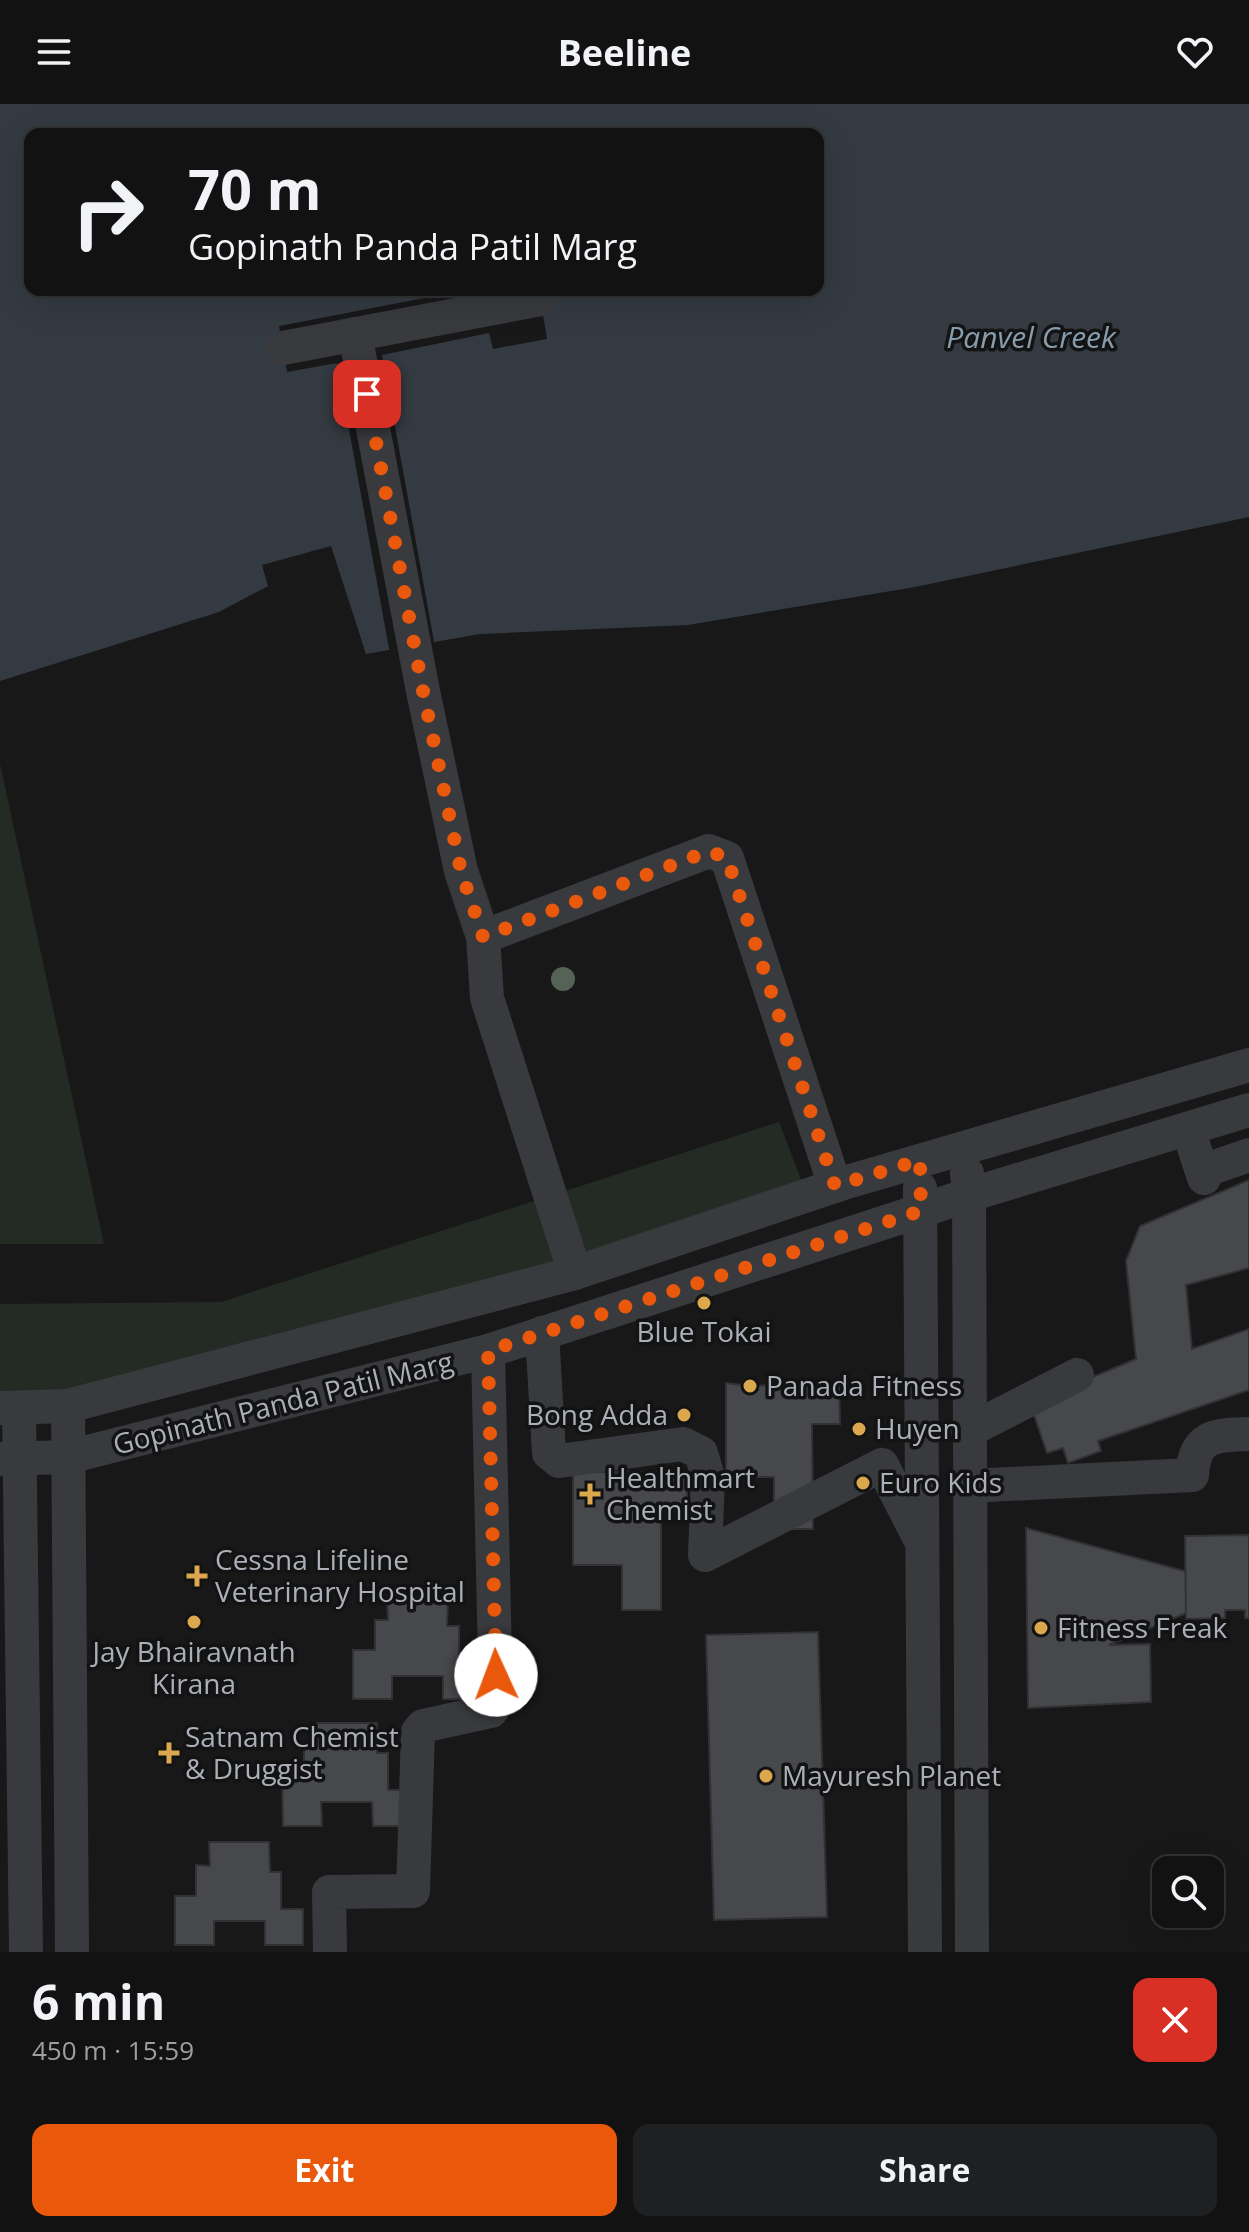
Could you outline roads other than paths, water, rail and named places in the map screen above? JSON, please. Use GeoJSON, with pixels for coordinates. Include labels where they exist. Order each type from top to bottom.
{"type":"FeatureCollection","features":[{"type":"Feature","properties":{"kind":"street"},"geometry":{"type":"LineString","coordinates":[[283,348],[541,299]]}},
{"type":"Feature","properties":{"kind":"street"},"geometry":{"type":"LineString","coordinates":[[355,334],[423,691],[461,871],[483,937],[487,998],[575,1273]]}},
{"type":"Feature","properties":{"kind":"street"},"geometry":{"type":"LineString","coordinates":[[483,937],[709,851],[727,858],[835,1186]]}},
{"type":"Feature","properties":{"kind":"street","name":"Gopinath Panda Patil Marg"},"geometry":{"type":"LineString","coordinates":[[10,1408],[68,1406],[575,1273],[835,1186],[1249,1065]]}},
{"type":"Feature","properties":{"kind":"street","name":"Gopinath Panda Patil Marg"},"geometry":{"type":"LineString","coordinates":[[10,1459],[68,1457],[488,1351],[969,1195],[1249,1110]]}},
{"type":"Feature","properties":{"kind":"street"},"geometry":{"type":"LineString","coordinates":[[1188,1129],[1203,1174],[1249,1155]]}},
{"type":"Feature","properties":{"kind":"street"},"geometry":{"type":"LineString","coordinates":[[964,1149],[969,1195],[972,1952]]}},
{"type":"Feature","properties":{"kind":"street"},"geometry":{"type":"LineString","coordinates":[[920,1160],[925,1952]]}},
{"type":"Feature","properties":{"kind":"street"},"geometry":{"type":"LineString","coordinates":[[542,1333],[549,1453],[559,1461],[683,1444],[701,1453],[708,1477],[705,1555],[882,1465],[922,1543]]}},
{"type":"Feature","properties":{"kind":"street"},"geometry":{"type":"LineString","coordinates":[[330,1952],[329,1892],[413,1891],[418,1732],[423,1726],[491,1711],[496,1704],[488,1351]]}},
{"type":"Feature","properties":{"kind":"street"},"geometry":{"type":"LineString","coordinates":[[968,1431],[1077,1375]]}},
{"type":"Feature","properties":{"kind":"street"},"geometry":{"type":"LineString","coordinates":[[68,1406],[72,1952]]}},
{"type":"Feature","properties":{"kind":"street"},"geometry":{"type":"LineString","coordinates":[[10,1408],[12,1821],[25,1863],[26,1952]]}},
{"type":"Feature","properties":{"kind":"street"},"geometry":{"type":"LineString","coordinates":[[969,1486],[1192,1475],[1193,1458],[1201,1444],[1217,1435],[1249,1434]]}},
{"type":"Feature","properties":{"kind":"street"},"geometry":{"type":"LineString","coordinates":[[25,1863],[72,1862]]}},
{"type":"Feature","properties":{"kind":"water","name":"Panvel Creek"},"geometry":{"type":"Polygon","coordinates":[[[0,104],[1249,104],[1249,517],[915,587],[688,625],[480,634],[366,654],[331,546],[262,565],[268,586],[219,612],[0,681],[0,104]]]}},
{"type":"Feature","properties":{"kind":"place","name":"Blue Tokai"},"geometry":{"type":"Point","coordinates":[704,1303]}},
{"type":"Feature","properties":{"kind":"place","name":"Panada Fitness"},"geometry":{"type":"Point","coordinates":[750,1386]}},
{"type":"Feature","properties":{"kind":"place","name":"Bong Adda"},"geometry":{"type":"Point","coordinates":[684,1415]}},
{"type":"Feature","properties":{"kind":"place","name":"Huyen"},"geometry":{"type":"Point","coordinates":[859,1429]}},
{"type":"Feature","properties":{"kind":"place","name":"Euro Kids"},"geometry":{"type":"Point","coordinates":[863,1483]}},
{"type":"Feature","properties":{"kind":"place","name":"Healthmart Chemist"},"geometry":{"type":"Point","coordinates":[590,1494]}},
{"type":"Feature","properties":{"kind":"place","name":"Cessna Lifeline Veterinary Hospital"},"geometry":{"type":"Point","coordinates":[197,1576]}},
{"type":"Feature","properties":{"kind":"place","name":"Jay Bhairavnath Kirana"},"geometry":{"type":"Point","coordinates":[194,1622]}},
{"type":"Feature","properties":{"kind":"place","name":"Fitness Freak"},"geometry":{"type":"Point","coordinates":[1041,1628]}},
{"type":"Feature","properties":{"kind":"place","name":"Satnam Chemist & Druggist"},"geometry":{"type":"Point","coordinates":[169,1753]}},
{"type":"Feature","properties":{"kind":"place","name":"Mayuresh Planet"},"geometry":{"type":"Point","coordinates":[766,1776]}}]}
